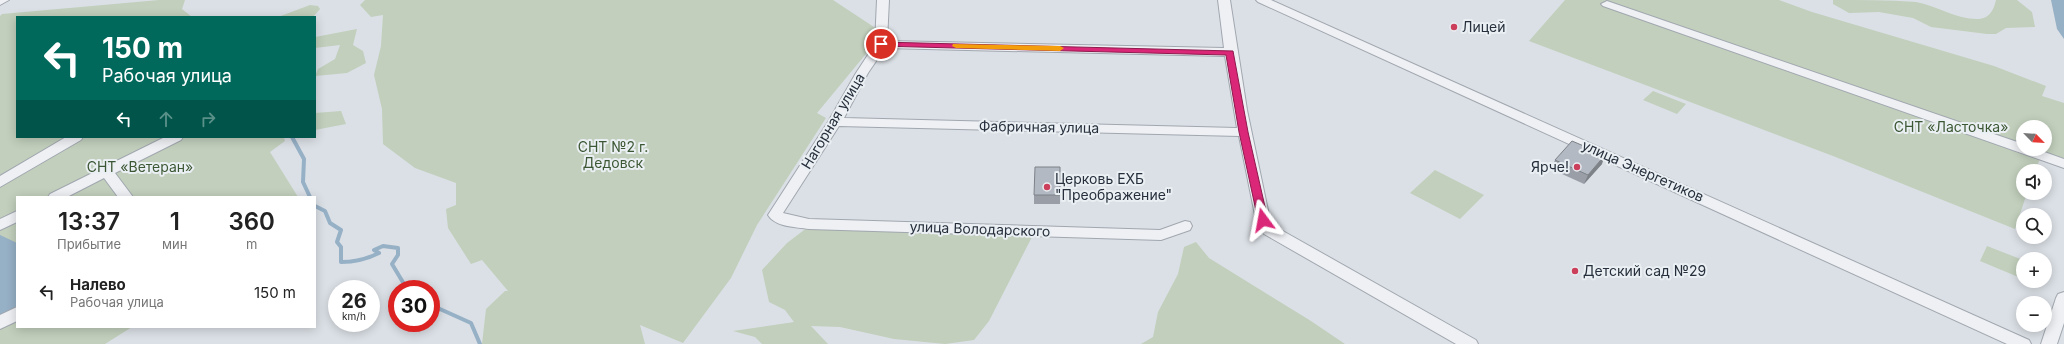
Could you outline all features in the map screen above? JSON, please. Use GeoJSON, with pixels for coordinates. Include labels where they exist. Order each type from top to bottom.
{"type":"FeatureCollection","features":[{"type":"Feature","properties":{"kind":"street"},"geometry":{"type":"LineString","coordinates":[[883,0],[881,44],[1230,52]]}},
{"type":"Feature","properties":{"kind":"street"},"geometry":{"type":"LineString","coordinates":[[1224,0],[1230,52],[1243,132],[1263,220],[1269,230],[1470,344]]}},
{"type":"Feature","properties":{"kind":"street","name":"улица Энергетиков"},"geometry":{"type":"LineString","coordinates":[[1262,0],[2023,344]]}},
{"type":"Feature","properties":{"kind":"street"},"geometry":{"type":"LineString","coordinates":[[1607,4],[1935,117],[2064,164]]}},
{"type":"Feature","properties":{"kind":"street","name":"Нагорная улица"},"geometry":{"type":"LineString","coordinates":[[775,215],[835,122],[862,73],[881,44]]}},
{"type":"Feature","properties":{"kind":"street","name":"Фабричная улица"},"geometry":{"type":"LineString","coordinates":[[835,122],[1243,132]]}},
{"type":"Feature","properties":{"kind":"street"},"geometry":{"type":"LineString","coordinates":[[0,182],[74,138]]}},
{"type":"Feature","properties":{"kind":"street"},"geometry":{"type":"LineString","coordinates":[[57,196],[174,138]]}},
{"type":"Feature","properties":{"kind":"street"},"geometry":{"type":"LineString","coordinates":[[106,171],[125,196]]}},
{"type":"Feature","properties":{"kind":"street","name":"улица Володарского"},"geometry":{"type":"LineString","coordinates":[[775,215],[784,220],[809,224],[1160,235],[1185,226]]}},
{"type":"Feature","properties":{"kind":"street"},"geometry":{"type":"LineString","coordinates":[[0,225],[16,217]]}},
{"type":"Feature","properties":{"kind":"street"},"geometry":{"type":"LineString","coordinates":[[2049,344],[2064,298]]}},
{"type":"Feature","properties":{"kind":"street"},"geometry":{"type":"LineString","coordinates":[[0,323],[16,314]]}},
{"type":"Feature","properties":{"kind":"green space","name":"СНТ «Ветеран»"},"geometry":{"type":"Polygon","coordinates":[[[159,0],[185,0],[182,9],[191,16],[16,16],[16,138],[284,138],[285,141],[270,152],[297,196],[16,196],[16,328],[130,328],[105,344],[0,344],[0,16],[2,14],[159,0]]]}},
{"type":"Feature","properties":{"kind":"green space","name":"СНТ №2 г. Дедовск"},"geometry":{"type":"Polygon","coordinates":[[[365,0],[833,0],[877,29],[875,43],[817,113],[826,118],[757,225],[731,278],[683,343],[640,325],[645,344],[482,344],[486,309],[505,291],[508,291],[482,260],[471,264],[448,228],[446,209],[456,205],[456,183],[415,168],[383,144],[382,109],[374,75],[381,46],[383,15],[371,17],[360,5],[365,0]]]}},
{"type":"Feature","properties":{"kind":"green space","name":"СНТ «Ласточка»"},"geometry":{"type":"Polygon","coordinates":[[[1565,0],[1779,0],[1812,12],[1994,66],[2046,86],[2042,96],[2064,103],[2064,167],[2040,159],[2038,164],[2016,164],[2016,200],[2025,200],[2022,208],[2016,208],[2015,229],[1833,156],[1529,41],[1565,0]]]}},
{"type":"Feature","properties":{"kind":"green space"},"geometry":{"type":"Polygon","coordinates":[[[1833,0],[1885,0],[1916,2],[1955,15],[1971,19],[1979,19],[1989,15],[1996,0],[2017,0],[2032,12],[2035,27],[2006,28],[1996,34],[1987,34],[1931,27],[1913,18],[1879,12],[1849,13],[1833,4],[1833,0]]]}},
{"type":"Feature","properties":{"kind":"green space"},"geometry":{"type":"Polygon","coordinates":[[[310,5],[318,6],[320,9],[314,16],[281,16],[310,5]]]}},
{"type":"Feature","properties":{"kind":"green space"},"geometry":{"type":"Polygon","coordinates":[[[357,29],[353,45],[363,51],[366,63],[347,73],[316,76],[318,69],[335,59],[340,45],[316,48],[316,37],[357,29]]]}},
{"type":"Feature","properties":{"kind":"green space"},"geometry":{"type":"Polygon","coordinates":[[[1653,91],[1686,104],[1677,114],[1643,100],[1653,91]]]}},
{"type":"Feature","properties":{"kind":"green space"},"geometry":{"type":"Polygon","coordinates":[[[341,111],[346,124],[316,130],[316,113],[341,111]]]}},
{"type":"Feature","properties":{"kind":"green space"},"geometry":{"type":"Polygon","coordinates":[[[1435,170],[1484,195],[1460,219],[1410,193],[1435,170]]]}},
{"type":"Feature","properties":{"kind":"green space"},"geometry":{"type":"Polygon","coordinates":[[[812,224],[1034,233],[989,321],[974,340],[945,344],[894,339],[840,327],[811,326],[828,344],[762,344],[755,337],[733,331],[794,322],[785,310],[769,302],[762,270],[787,243],[812,224]]]}},
{"type":"Feature","properties":{"kind":"green space"},"geometry":{"type":"Polygon","coordinates":[[[1196,242],[1209,258],[1311,321],[1345,344],[1141,344],[1153,337],[1158,312],[1178,274],[1184,247],[1196,242]]]}},
{"type":"Feature","properties":{"kind":"green space"},"geometry":{"type":"Polygon","coordinates":[[[1987,246],[2016,257],[2016,276],[1980,261],[1987,246]]]}},
{"type":"Feature","properties":{"kind":"water"},"geometry":{"type":"Polygon","coordinates":[[[2051,0],[2064,0],[2064,39],[2057,29],[2051,0]]]}},
{"type":"Feature","properties":{"kind":"water"},"geometry":{"type":"Polygon","coordinates":[[[0,235],[16,243],[16,308],[0,316],[0,235]]]}},
{"type":"Feature","properties":{"kind":"building"},"geometry":{"type":"Polygon","coordinates":[[[1572,141],[1605,155],[1588,175],[1555,160],[1572,141]]]}},
{"type":"Feature","properties":{"kind":"building","name":"Церковь ЕХБ \"Преображение\""},"geometry":{"type":"Polygon","coordinates":[[[1035,167],[1060,167],[1060,195],[1034,195],[1035,167]]]}},
{"type":"Feature","properties":{"kind":"waterway"},"geometry":{"type":"LineString","coordinates":[[293,138],[304,159],[303,182],[310,196]]}},
{"type":"Feature","properties":{"kind":"waterway"},"geometry":{"type":"LineString","coordinates":[[316,206],[325,211],[330,223],[341,230],[337,242],[341,247],[341,262],[356,261],[370,257],[379,253],[374,250],[383,246],[398,248],[398,255],[392,264],[402,280]]}},
{"type":"Feature","properties":{"kind":"waterway"},"geometry":{"type":"LineString","coordinates":[[440,309],[471,323],[480,344]]}},
{"type":"Feature","properties":{"kind":"slow traffic"},"geometry":{"type":"LineString","coordinates":[[956,46],[1060,48]]}},
{"type":"Feature","properties":{"kind":"place","name":"Лицей"},"geometry":{"type":"Point","coordinates":[1454,27]}},
{"type":"Feature","properties":{"kind":"place","name":"Ярче!"},"geometry":{"type":"Point","coordinates":[1577,167]}},
{"type":"Feature","properties":{"kind":"place","name":"Церковь ЕХБ \"Преображение\""},"geometry":{"type":"Point","coordinates":[1047,187]}},
{"type":"Feature","properties":{"kind":"place","name":"Детский сад №29"},"geometry":{"type":"Point","coordinates":[1575,271]}},
{"type":"Feature","properties":{"kind":"route"},"geometry":{"type":"LineString","coordinates":[[881,44],[1230,52],[1243,132],[1263,220]]}}]}
